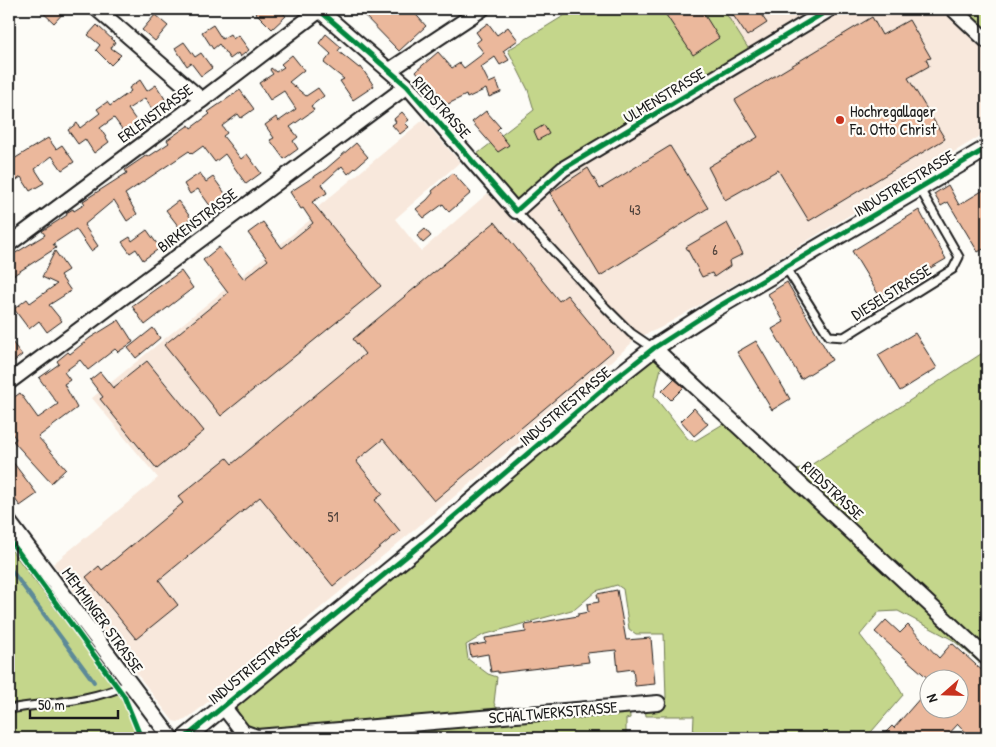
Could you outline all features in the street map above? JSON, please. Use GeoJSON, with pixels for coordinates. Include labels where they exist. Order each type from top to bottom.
{"type":"FeatureCollection","features":[{"type":"Feature","properties":{"kind":"street"},"geometry":{"type":"LineString","coordinates":[[97,9],[202,100]]}},
{"type":"Feature","properties":{"kind":"street","name":"ERLENSTRASSE"},"geometry":{"type":"LineString","coordinates":[[9,244],[88,183],[202,100],[319,9]]}},
{"type":"Feature","properties":{"kind":"street","name":"RIEDSTRASSE"},"geometry":{"type":"LineString","coordinates":[[319,9],[407,86],[516,211]]}},
{"type":"Feature","properties":{"kind":"street"},"geometry":{"type":"LineString","coordinates":[[390,70],[482,9]]}},
{"type":"Feature","properties":{"kind":"street","name":"ULMENSTRASSE"},"geometry":{"type":"LineString","coordinates":[[516,211],[563,169],[830,9]]}},
{"type":"Feature","properties":{"kind":"street"},"geometry":{"type":"LineString","coordinates":[[953,9],[987,41]]}},
{"type":"Feature","properties":{"kind":"street","name":"BIRKENSTRASSE"},"geometry":{"type":"LineString","coordinates":[[9,382],[407,86]]}},
{"type":"Feature","properties":{"kind":"street","name":"INDUSTRIESTRASSE"},"geometry":{"type":"LineString","coordinates":[[188,735],[222,705],[430,537],[654,348],[987,148]]}},
{"type":"Feature","properties":{"kind":"street","name":"RIEDSTRASSE"},"geometry":{"type":"LineString","coordinates":[[654,348],[987,658]]}},
{"type":"Feature","properties":{"kind":"street","name":"MEMMINGER STRASSE"},"geometry":{"type":"LineString","coordinates":[[9,522],[170,738]]}},
{"type":"Feature","properties":{"kind":"street","name":"SCHALTWERKSTRASSE"},"geometry":{"type":"LineString","coordinates":[[222,705],[243,735],[257,737],[301,736],[658,703]]}},
{"type":"Feature","properties":{"kind":"lane","name":"DIESELSTRASSE"},"geometry":{"type":"LineString","coordinates":[[786,268],[830,336],[844,337],[953,270],[959,257],[919,188]]}},
{"type":"Feature","properties":{"kind":"lane"},"geometry":{"type":"LineString","coordinates":[[516,211],[631,333],[654,348]]}},
{"type":"Feature","properties":{"kind":"lane"},"geometry":{"type":"LineString","coordinates":[[9,709],[113,692],[129,684]]}},
{"type":"Feature","properties":{"kind":"shaded area"},"geometry":{"type":"Polygon","coordinates":[[[723,9],[943,9],[987,50],[987,132],[744,279],[660,328],[637,338],[569,401],[198,710],[185,720],[173,721],[53,564],[158,478],[92,398],[321,211],[318,207],[423,120],[460,162],[395,219],[421,251],[488,193],[515,223],[527,213],[523,208],[563,175],[756,62],[723,9]]]}},
{"type":"Feature","properties":{"kind":"green space"},"geometry":{"type":"Polygon","coordinates":[[[575,9],[723,9],[757,62],[563,175],[523,208],[477,154],[534,110],[528,90],[508,50],[575,9]]]}},
{"type":"Feature","properties":{"kind":"green space"},"geometry":{"type":"Polygon","coordinates":[[[958,9],[987,9],[987,36],[958,9]]]}},
{"type":"Feature","properties":{"kind":"green space"},"geometry":{"type":"Polygon","coordinates":[[[987,350],[987,659],[981,664],[953,640],[898,611],[879,612],[860,635],[891,675],[903,695],[866,738],[693,738],[694,716],[646,716],[644,700],[666,698],[664,634],[636,634],[629,629],[623,589],[617,585],[596,591],[575,609],[483,635],[466,645],[468,659],[488,674],[497,677],[494,703],[496,707],[500,709],[629,699],[630,718],[626,719],[626,738],[382,738],[369,724],[260,733],[248,728],[231,708],[656,356],[665,364],[661,368],[654,396],[688,439],[695,441],[728,421],[786,474],[811,465],[987,350]]]}},
{"type":"Feature","properties":{"kind":"green space"},"geometry":{"type":"Polygon","coordinates":[[[9,547],[114,686],[111,689],[9,706],[9,547]]]}},
{"type":"Feature","properties":{"kind":"green space"},"geometry":{"type":"Polygon","coordinates":[[[119,694],[129,712],[137,738],[9,738],[9,711],[119,694]]]}},
{"type":"Feature","properties":{"kind":"building"},"geometry":{"type":"Polygon","coordinates":[[[39,9],[67,9],[54,23],[39,9]]]}},
{"type":"Feature","properties":{"kind":"building"},"geometry":{"type":"Polygon","coordinates":[[[252,9],[278,9],[286,16],[272,29],[252,9]]]}},
{"type":"Feature","properties":{"kind":"building"},"geometry":{"type":"Polygon","coordinates":[[[358,9],[411,9],[426,26],[399,51],[358,9]]]}},
{"type":"Feature","properties":{"kind":"building"},"geometry":{"type":"Polygon","coordinates":[[[662,9],[701,9],[719,38],[693,55],[662,9]]]}},
{"type":"Feature","properties":{"kind":"building"},"geometry":{"type":"Polygon","coordinates":[[[729,9],[757,9],[767,23],[747,36],[729,9]]]}},
{"type":"Feature","properties":{"kind":"building"},"geometry":{"type":"Polygon","coordinates":[[[155,15],[168,26],[155,41],[142,30],[155,15]]]}},
{"type":"Feature","properties":{"kind":"building","name":"Hochregallager Fa. Otto Christ"},"geometry":{"type":"Polygon","coordinates":[[[872,17],[882,35],[909,20],[931,58],[926,59],[929,66],[908,78],[945,139],[809,221],[778,170],[725,200],[708,167],[758,137],[735,100],[872,17]]]}},
{"type":"Feature","properties":{"kind":"building"},"geometry":{"type":"Polygon","coordinates":[[[488,23],[497,35],[508,27],[518,40],[503,51],[509,60],[500,65],[495,57],[481,67],[489,83],[496,80],[501,92],[489,97],[486,89],[467,98],[466,95],[444,106],[435,88],[432,91],[416,71],[438,52],[452,68],[460,63],[464,68],[484,53],[476,43],[481,39],[476,32],[488,23]]]}},
{"type":"Feature","properties":{"kind":"building"},"geometry":{"type":"Polygon","coordinates":[[[97,25],[115,42],[111,48],[121,55],[111,65],[96,50],[100,45],[88,35],[97,25]]]}},
{"type":"Feature","properties":{"kind":"building"},"geometry":{"type":"Polygon","coordinates":[[[213,25],[222,39],[230,34],[233,39],[238,35],[249,50],[240,57],[238,53],[230,59],[219,44],[213,49],[202,32],[213,25]]]}},
{"type":"Feature","properties":{"kind":"building"},"geometry":{"type":"Polygon","coordinates":[[[326,34],[341,47],[338,51],[359,68],[361,67],[374,86],[353,100],[340,81],[344,79],[324,63],[331,54],[319,43],[326,34]]]}},
{"type":"Feature","properties":{"kind":"building"},"geometry":{"type":"Polygon","coordinates":[[[184,42],[195,57],[201,53],[212,68],[201,76],[191,63],[187,66],[175,48],[184,42]]]}},
{"type":"Feature","properties":{"kind":"building"},"geometry":{"type":"Polygon","coordinates":[[[292,55],[304,70],[289,82],[306,96],[318,88],[324,96],[311,106],[314,110],[290,127],[298,137],[293,141],[298,149],[284,159],[270,140],[274,138],[265,125],[276,117],[279,121],[296,109],[284,91],[270,100],[259,83],[273,74],[270,70],[271,68],[276,72],[284,67],[281,64],[292,55]]]}},
{"type":"Feature","properties":{"kind":"building"},"geometry":{"type":"Polygon","coordinates":[[[140,80],[147,91],[156,85],[167,102],[153,111],[145,98],[128,109],[138,123],[125,133],[114,118],[100,128],[109,142],[94,153],[85,139],[78,144],[68,130],[77,123],[80,128],[100,113],[97,109],[107,102],[110,106],[131,91],[129,88],[140,80]]]}},
{"type":"Feature","properties":{"kind":"building"},"geometry":{"type":"Polygon","coordinates":[[[240,90],[254,109],[241,118],[238,114],[222,126],[227,133],[223,136],[241,159],[247,154],[261,173],[246,184],[225,154],[215,162],[203,146],[192,154],[189,151],[125,194],[137,214],[127,221],[114,200],[84,225],[98,246],[91,251],[76,229],[53,244],[56,248],[9,278],[9,257],[45,235],[42,231],[67,215],[66,213],[73,209],[74,211],[85,204],[83,201],[127,173],[125,170],[169,143],[167,140],[189,125],[191,128],[210,114],[208,112],[240,90]]]}},
{"type":"Feature","properties":{"kind":"building"},"geometry":{"type":"Polygon","coordinates":[[[486,111],[500,127],[497,130],[509,145],[498,152],[472,122],[486,111]]]}},
{"type":"Feature","properties":{"kind":"building"},"geometry":{"type":"Polygon","coordinates":[[[402,112],[409,120],[405,123],[409,127],[400,134],[392,125],[396,122],[394,119],[402,112]]]}},
{"type":"Feature","properties":{"kind":"building"},"geometry":{"type":"Polygon","coordinates":[[[544,125],[549,134],[538,140],[534,131],[544,125]]]}},
{"type":"Feature","properties":{"kind":"building"},"geometry":{"type":"Polygon","coordinates":[[[48,138],[56,149],[62,145],[74,162],[62,170],[52,156],[35,169],[44,183],[30,191],[21,177],[9,185],[9,162],[48,138]]]}},
{"type":"Feature","properties":{"kind":"building"},"geometry":{"type":"Polygon","coordinates":[[[356,143],[368,157],[348,174],[342,166],[322,184],[327,193],[312,202],[381,286],[221,416],[164,345],[228,293],[203,260],[219,247],[244,279],[268,260],[248,233],[263,222],[282,248],[313,223],[290,192],[326,169],[356,143]]]}},
{"type":"Feature","properties":{"kind":"building"},"geometry":{"type":"Polygon","coordinates":[[[670,146],[708,208],[600,276],[550,193],[588,168],[600,189],[670,146]]]}},
{"type":"Feature","properties":{"kind":"building"},"geometry":{"type":"Polygon","coordinates":[[[200,173],[206,182],[213,177],[227,196],[211,207],[198,189],[190,194],[184,184],[200,173]]]}},
{"type":"Feature","properties":{"kind":"building"},"geometry":{"type":"Polygon","coordinates":[[[453,173],[471,193],[449,212],[443,204],[424,218],[416,209],[427,200],[433,193],[432,191],[453,173]]]}},
{"type":"Feature","properties":{"kind":"building"},"geometry":{"type":"Polygon","coordinates":[[[948,185],[959,205],[987,188],[987,247],[978,252],[948,202],[941,206],[934,194],[948,185]]]}},
{"type":"Feature","properties":{"kind":"building"},"geometry":{"type":"Polygon","coordinates":[[[178,201],[191,218],[179,227],[166,210],[178,201]]]}},
{"type":"Feature","properties":{"kind":"building"},"geometry":{"type":"Polygon","coordinates":[[[919,210],[946,259],[880,297],[852,251],[919,210]]]}},
{"type":"Feature","properties":{"kind":"building"},"geometry":{"type":"Polygon","coordinates":[[[495,222],[559,301],[567,295],[613,351],[434,501],[383,439],[356,461],[383,494],[375,500],[400,531],[333,586],[260,497],[159,580],[178,605],[136,639],[86,577],[99,566],[102,570],[183,503],[178,497],[227,458],[232,464],[365,354],[353,339],[495,222]]]}},
{"type":"Feature","properties":{"kind":"building"},"geometry":{"type":"Polygon","coordinates":[[[727,223],[743,254],[729,261],[730,266],[714,277],[712,273],[702,277],[686,247],[727,223]]]}},
{"type":"Feature","properties":{"kind":"building"},"geometry":{"type":"Polygon","coordinates":[[[425,229],[431,236],[423,243],[417,236],[425,229]]]}},
{"type":"Feature","properties":{"kind":"building"},"geometry":{"type":"Polygon","coordinates":[[[147,230],[160,248],[143,260],[136,249],[130,253],[122,242],[130,237],[132,241],[147,230]]]}},
{"type":"Feature","properties":{"kind":"building"},"geometry":{"type":"Polygon","coordinates":[[[55,251],[68,270],[60,275],[71,291],[49,305],[62,321],[47,332],[39,321],[29,329],[14,309],[27,299],[30,303],[57,284],[42,277],[55,251]]]}},
{"type":"Feature","properties":{"kind":"building"},"geometry":{"type":"Polygon","coordinates":[[[181,271],[193,288],[145,325],[132,306],[181,271]]]}},
{"type":"Feature","properties":{"kind":"building"},"geometry":{"type":"Polygon","coordinates":[[[787,282],[832,360],[801,379],[772,329],[784,322],[768,294],[787,282]]]}},
{"type":"Feature","properties":{"kind":"building"},"geometry":{"type":"Polygon","coordinates":[[[119,320],[133,342],[118,352],[115,349],[88,370],[80,360],[64,372],[70,380],[64,384],[77,408],[38,437],[66,469],[51,483],[13,441],[16,439],[9,429],[9,401],[20,393],[38,418],[58,404],[39,378],[59,364],[57,361],[68,352],[70,354],[90,338],[119,320]]]}},
{"type":"Feature","properties":{"kind":"building"},"geometry":{"type":"Polygon","coordinates":[[[153,328],[160,338],[136,358],[128,348],[153,328]]]}},
{"type":"Feature","properties":{"kind":"building"},"geometry":{"type":"Polygon","coordinates":[[[915,333],[937,368],[900,391],[878,355],[915,333]]]}},
{"type":"Feature","properties":{"kind":"building"},"geometry":{"type":"Polygon","coordinates":[[[9,338],[22,355],[9,365],[9,338]]]}},
{"type":"Feature","properties":{"kind":"building"},"geometry":{"type":"Polygon","coordinates":[[[756,341],[790,399],[772,410],[737,352],[756,341]]]}},
{"type":"Feature","properties":{"kind":"building"},"geometry":{"type":"Polygon","coordinates":[[[147,361],[204,431],[157,469],[100,399],[103,397],[90,380],[100,372],[113,388],[147,361]]]}},
{"type":"Feature","properties":{"kind":"building"},"geometry":{"type":"Polygon","coordinates":[[[674,379],[684,387],[671,400],[662,391],[674,379]]]}},
{"type":"Feature","properties":{"kind":"building"},"geometry":{"type":"Polygon","coordinates":[[[694,408],[708,424],[694,436],[681,421],[694,408]]]}},
{"type":"Feature","properties":{"kind":"building"},"geometry":{"type":"Polygon","coordinates":[[[9,457],[37,494],[20,506],[9,491],[9,457]]]}},
{"type":"Feature","properties":{"kind":"building"},"geometry":{"type":"Polygon","coordinates":[[[617,590],[626,640],[651,638],[655,684],[635,686],[633,669],[618,671],[616,650],[587,653],[589,662],[498,673],[498,671],[491,672],[488,654],[471,657],[469,646],[486,643],[485,638],[526,632],[525,625],[578,616],[578,614],[588,612],[587,604],[599,602],[597,594],[617,590]]]}},
{"type":"Feature","properties":{"kind":"building"},"geometry":{"type":"Polygon","coordinates":[[[886,620],[900,633],[908,625],[939,658],[952,643],[987,675],[987,738],[971,738],[958,724],[945,738],[880,738],[892,726],[894,728],[918,700],[918,720],[968,720],[968,670],[919,670],[875,632],[886,620]]]}},
{"type":"Feature","properties":{"kind":"waterway"},"geometry":{"type":"LineString","coordinates":[[9,567],[94,682]]}},
{"type":"Feature","properties":{"kind":"cycle path"},"geometry":{"type":"LineString","coordinates":[[318,9],[407,86],[516,211],[563,169],[830,9]]}},
{"type":"Feature","properties":{"kind":"cycle path"},"geometry":{"type":"LineString","coordinates":[[185,738],[430,537],[616,378],[654,348],[716,308],[987,148]]}},
{"type":"Feature","properties":{"kind":"cycle path"},"geometry":{"type":"LineString","coordinates":[[9,539],[124,696],[141,738]]}},
{"type":"Feature","properties":{"kind":"place","name":"Hochregallager Fa. Otto Christ"},"geometry":{"type":"Point","coordinates":[840,120]}}]}
